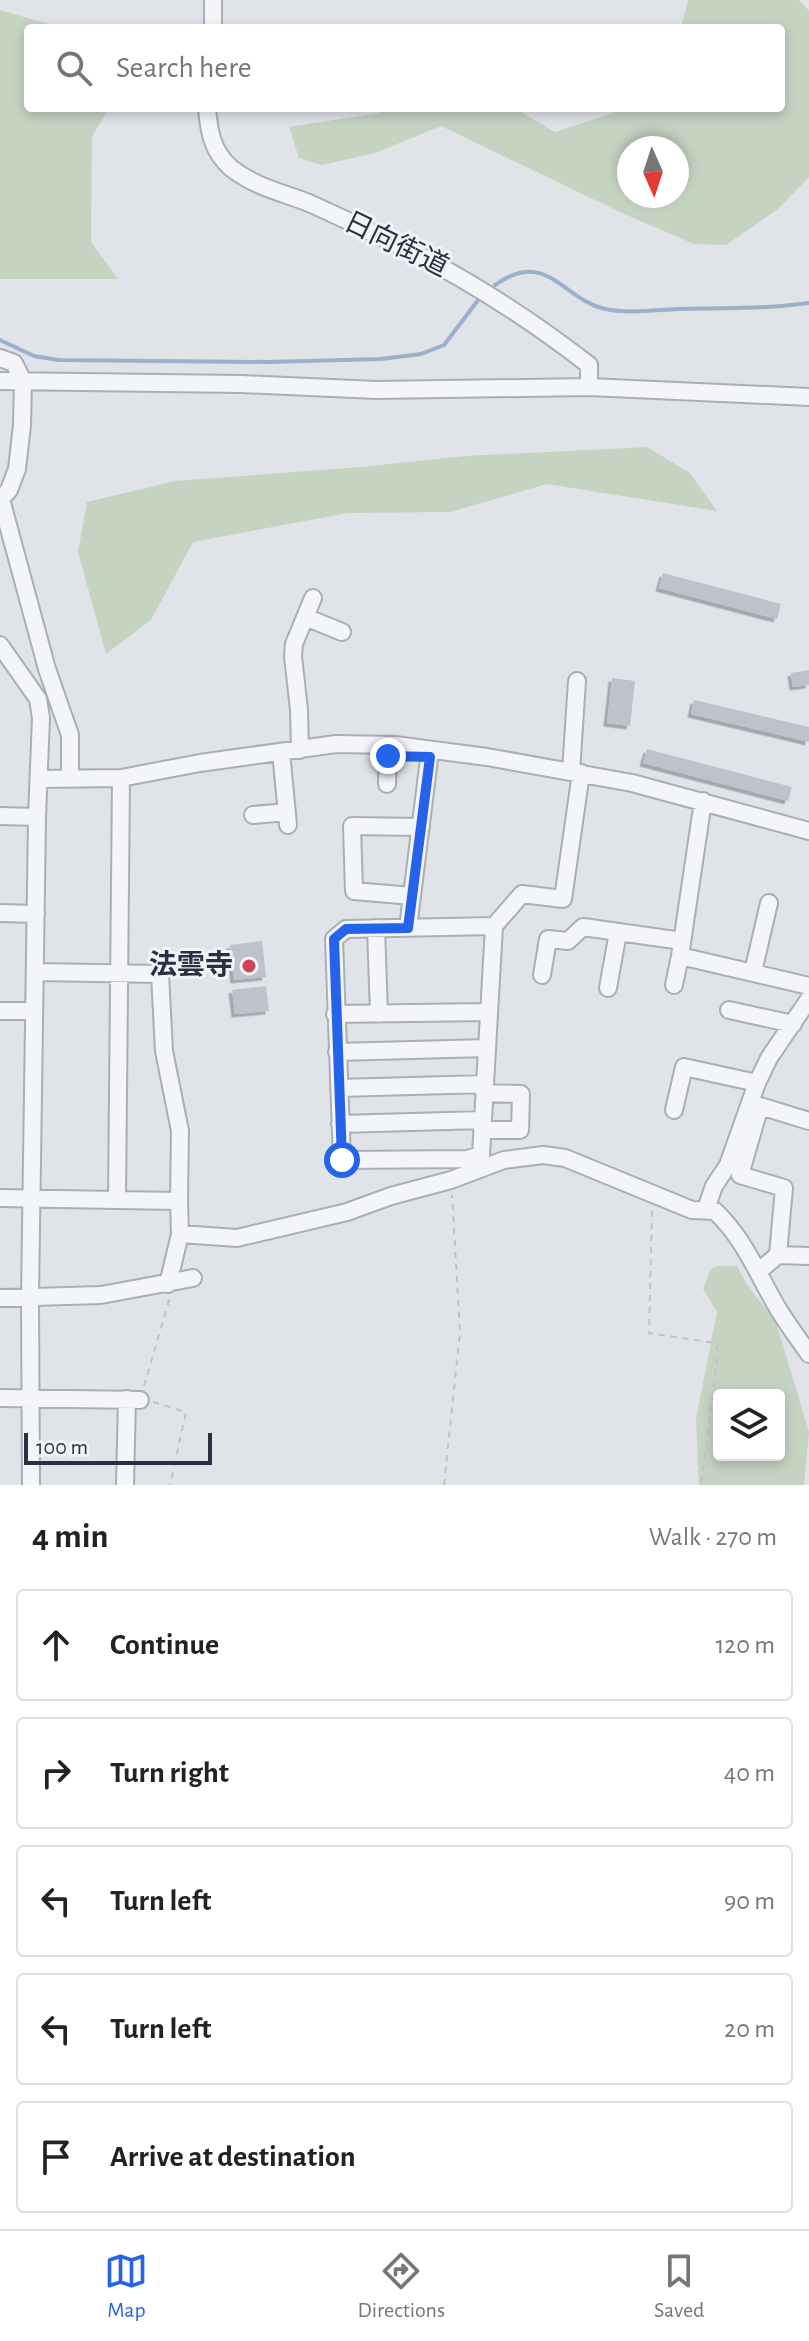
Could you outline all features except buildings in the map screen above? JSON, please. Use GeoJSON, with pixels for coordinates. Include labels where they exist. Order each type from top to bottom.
{"type":"FeatureCollection","features":[{"type":"Feature","properties":{"kind":"street"},"geometry":{"type":"LineString","coordinates":[[213,0],[213,24]]}},
{"type":"Feature","properties":{"kind":"street","name":"日向街道"},"geometry":{"type":"LineString","coordinates":[[207,112],[211,142],[229,166],[254,184],[307,202],[432,261],[476,286],[545,331],[589,365],[589,387]]}},
{"type":"Feature","properties":{"kind":"street"},"geometry":{"type":"LineString","coordinates":[[0,358],[14,363],[23,381],[17,469],[9,490],[1,499],[47,669],[70,735],[70,779]]}},
{"type":"Feature","properties":{"kind":"street"},"geometry":{"type":"LineString","coordinates":[[0,381],[241,384],[376,390],[589,387],[809,397]]}},
{"type":"Feature","properties":{"kind":"street"},"geometry":{"type":"LineString","coordinates":[[300,750],[294,644],[313,598]]}},
{"type":"Feature","properties":{"kind":"street"},"geometry":{"type":"LineString","coordinates":[[305,617],[342,632]]}},
{"type":"Feature","properties":{"kind":"street"},"geometry":{"type":"LineString","coordinates":[[0,645],[38,699],[41,718],[31,1199],[31,1485]]}},
{"type":"Feature","properties":{"kind":"street"},"geometry":{"type":"LineString","coordinates":[[494,926],[346,929],[334,939],[342,1160],[467,1159],[481,1155],[494,926],[522,894],[563,899],[576,773],[577,681]]}},
{"type":"Feature","properties":{"kind":"street"},"geometry":{"type":"LineString","coordinates":[[39,779],[121,778],[200,763],[336,744],[395,745],[430,754]]}},
{"type":"Feature","properties":{"kind":"street"},"geometry":{"type":"LineString","coordinates":[[253,815],[287,818],[281,752]]}},
{"type":"Feature","properties":{"kind":"street"},"geometry":{"type":"LineString","coordinates":[[408,928],[430,754]]}},
{"type":"Feature","properties":{"kind":"street"},"geometry":{"type":"LineString","coordinates":[[361,756],[430,754],[487,757],[703,801],[809,831]]}},
{"type":"Feature","properties":{"kind":"street"},"geometry":{"type":"LineString","coordinates":[[387,784],[388,756]]}},
{"type":"Feature","properties":{"kind":"street"},"geometry":{"type":"LineString","coordinates":[[117,1200],[121,778]]}},
{"type":"Feature","properties":{"kind":"street"},"geometry":{"type":"LineString","coordinates":[[674,985],[703,801]]}},
{"type":"Feature","properties":{"kind":"street"},"geometry":{"type":"LineString","coordinates":[[0,816],[37,817]]}},
{"type":"Feature","properties":{"kind":"street"},"geometry":{"type":"LineString","coordinates":[[412,896],[354,891],[352,826],[421,827]]}},
{"type":"Feature","properties":{"kind":"street"},"geometry":{"type":"LineString","coordinates":[[753,972],[769,903]]}},
{"type":"Feature","properties":{"kind":"street"},"geometry":{"type":"LineString","coordinates":[[0,913],[36,914]]}},
{"type":"Feature","properties":{"kind":"street"},"geometry":{"type":"LineString","coordinates":[[542,975],[548,939],[568,941],[583,927],[618,932],[681,948],[753,972],[809,986]]}},
{"type":"Feature","properties":{"kind":"street"},"geometry":{"type":"LineString","coordinates":[[376,928],[379,1014]]}},
{"type":"Feature","properties":{"kind":"street"},"geometry":{"type":"LineString","coordinates":[[608,988],[618,932]]}},
{"type":"Feature","properties":{"kind":"street"},"geometry":{"type":"LineString","coordinates":[[35,972],[160,974],[164,1051],[180,1131],[180,1234],[168,1284]]}},
{"type":"Feature","properties":{"kind":"street"},"geometry":{"type":"LineString","coordinates":[[706,1209],[714,1186],[728,1165],[769,1058],[809,999]]}},
{"type":"Feature","properties":{"kind":"street"},"geometry":{"type":"LineString","coordinates":[[729,1010],[793,1024]]}},
{"type":"Feature","properties":{"kind":"street"},"geometry":{"type":"LineString","coordinates":[[0,1011],[34,1011]]}},
{"type":"Feature","properties":{"kind":"street"},"geometry":{"type":"LineString","coordinates":[[335,1014],[489,1012]]}},
{"type":"Feature","properties":{"kind":"street"},"geometry":{"type":"LineString","coordinates":[[337,1052],[487,1048]]}},
{"type":"Feature","properties":{"kind":"street"},"geometry":{"type":"LineString","coordinates":[[674,1110],[684,1067],[757,1083]]}},
{"type":"Feature","properties":{"kind":"street"},"geometry":{"type":"LineString","coordinates":[[339,1088],[485,1089],[521,1094],[520,1130],[482,1125],[340,1124]]}},
{"type":"Feature","properties":{"kind":"street"},"geometry":{"type":"LineString","coordinates":[[778,1255],[784,1188],[740,1175],[760,1106],[809,1121]]}},
{"type":"Feature","properties":{"kind":"street"},"geometry":{"type":"LineString","coordinates":[[180,1234],[237,1238],[347,1212],[504,1160],[543,1155],[582,1163],[692,1210],[715,1211],[734,1229],[760,1270],[779,1310],[809,1354]]}},
{"type":"Feature","properties":{"kind":"street"},"geometry":{"type":"LineString","coordinates":[[0,1198],[179,1201]]}},
{"type":"Feature","properties":{"kind":"street"},"geometry":{"type":"LineString","coordinates":[[760,1270],[778,1255],[809,1256]]}},
{"type":"Feature","properties":{"kind":"street"},"geometry":{"type":"LineString","coordinates":[[0,1298],[101,1295],[193,1278]]}},
{"type":"Feature","properties":{"kind":"street"},"geometry":{"type":"LineString","coordinates":[[0,1398],[134,1400],[125,1485]]}},
{"type":"Feature","properties":{"kind":"path"},"geometry":{"type":"LineString","coordinates":[[444,1485],[460,1332],[451,1180]]}},
{"type":"Feature","properties":{"kind":"path"},"geometry":{"type":"LineString","coordinates":[[653,1194],[649,1333],[715,1343],[718,1353],[701,1485]]}},
{"type":"Feature","properties":{"kind":"path"},"geometry":{"type":"LineString","coordinates":[[168,1284],[170,1298],[134,1400],[186,1412],[170,1485]]}},
{"type":"Feature","properties":{"kind":"green space"},"geometry":{"type":"Polygon","coordinates":[[[688,0],[799,0],[809,11],[809,177],[778,209],[726,245],[694,244],[441,126],[375,153],[322,165],[299,158],[289,127],[380,112],[521,112],[555,132],[616,112],[785,112],[785,24],[682,24],[688,0]]]}},
{"type":"Feature","properties":{"kind":"green space"},"geometry":{"type":"Polygon","coordinates":[[[0,10],[49,24],[24,24],[24,112],[107,112],[92,137],[91,242],[118,279],[0,279],[0,10]]]}},
{"type":"Feature","properties":{"kind":"green space"},"geometry":{"type":"Polygon","coordinates":[[[647,447],[690,473],[717,511],[547,484],[450,512],[348,513],[193,542],[151,620],[106,654],[78,552],[87,502],[175,481],[466,456],[647,447]]]}},
{"type":"Feature","properties":{"kind":"green space"},"geometry":{"type":"Polygon","coordinates":[[[737,1266],[776,1322],[809,1432],[804,1485],[699,1485],[696,1419],[717,1312],[703,1289],[711,1269],[737,1266]]]}},
{"type":"Feature","properties":{"kind":"waterway"},"geometry":{"type":"LineString","coordinates":[[495,285],[513,275],[528,272],[541,274],[590,304],[623,311],[809,303]]}},
{"type":"Feature","properties":{"kind":"waterway"},"geometry":{"type":"LineString","coordinates":[[0,340],[34,356],[58,360],[268,362],[381,359],[421,354],[444,345],[482,295]]}},
{"type":"Feature","properties":{"kind":"place","name":"法雲寺"},"geometry":{"type":"Point","coordinates":[249,966]}},
{"type":"Feature","properties":{"kind":"route"},"geometry":{"type":"LineString","coordinates":[[342,1160],[334,939],[346,929],[408,928],[430,757],[388,756]]}}]}
